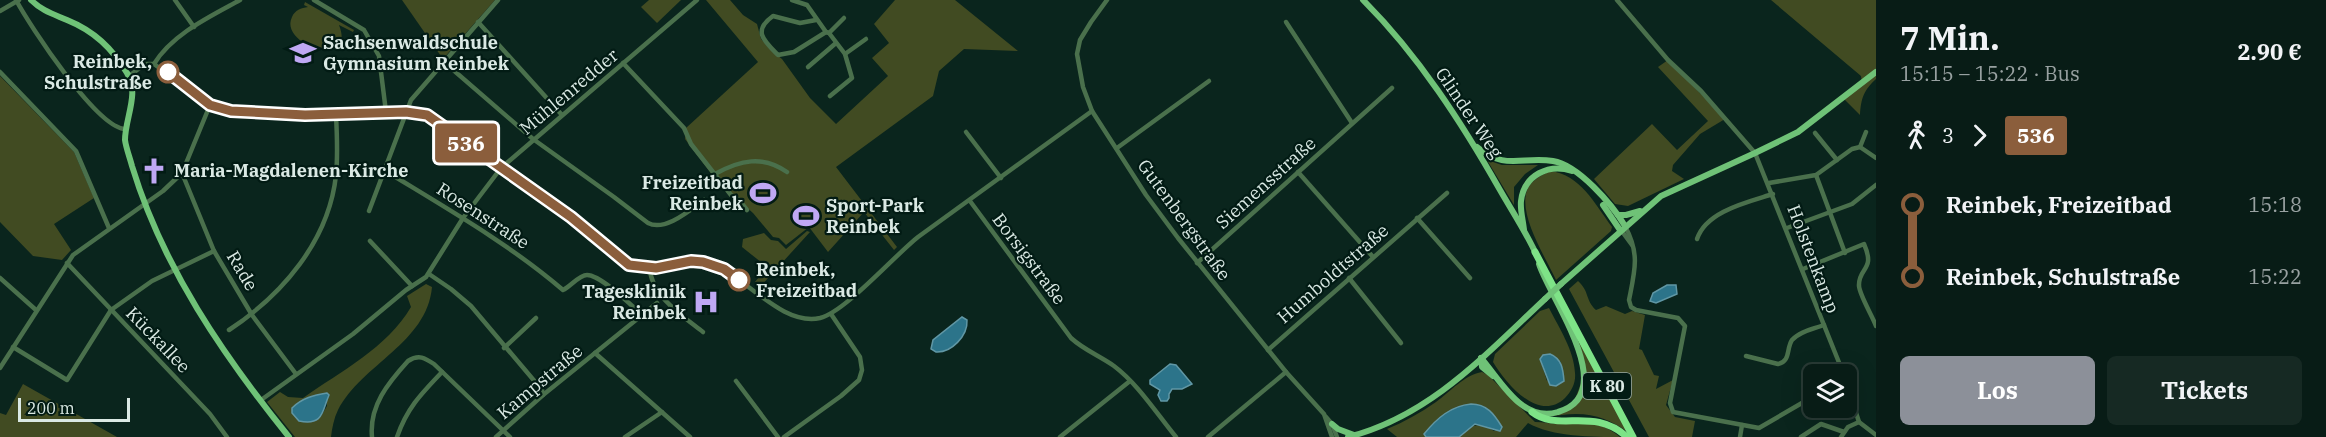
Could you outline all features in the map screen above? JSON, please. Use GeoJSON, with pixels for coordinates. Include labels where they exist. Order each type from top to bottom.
{"type":"FeatureCollection","features":[{"type":"Feature","properties":{"kind":"highway","name":"K 80"},"geometry":{"type":"LineString","coordinates":[[1536,252],[1633,437]]}},
{"type":"Feature","properties":{"kind":"highway"},"geometry":{"type":"LineString","coordinates":[[1532,412],[1551,420],[1599,421],[1613,426],[1627,437]]}},
{"type":"Feature","properties":{"kind":"main road"},"geometry":{"type":"LineString","coordinates":[[31,0],[100,38],[129,76],[133,87],[126,129],[126,147],[145,202],[174,270],[202,318],[289,437]]}},
{"type":"Feature","properties":{"kind":"main road","name":"Glinder Weg"},"geometry":{"type":"LineString","coordinates":[[1363,0],[1417,64],[1472,142],[1536,252],[1548,289],[1576,342],[1584,379],[1578,397],[1566,409],[1548,414],[1532,412]]}},
{"type":"Feature","properties":{"kind":"main road"},"geometry":{"type":"LineString","coordinates":[[1332,424],[1351,436],[1385,426],[1415,411],[1463,374],[1642,210],[1667,191],[1797,132],[1876,72]]}},
{"type":"Feature","properties":{"kind":"main road"},"geometry":{"type":"LineString","coordinates":[[1472,142],[1497,160],[1552,161],[1570,167],[1587,180],[1617,215],[1622,228]]}},
{"type":"Feature","properties":{"kind":"main road"},"geometry":{"type":"LineString","coordinates":[[1525,233],[1521,205],[1524,189],[1535,175],[1554,168],[1570,171],[1583,179],[1622,228]]}},
{"type":"Feature","properties":{"kind":"main road"},"geometry":{"type":"LineString","coordinates":[[1617,215],[1642,210]]}},
{"type":"Feature","properties":{"kind":"main road"},"geometry":{"type":"LineString","coordinates":[[1481,358],[1480,364],[1500,382]]}},
{"type":"Feature","properties":{"kind":"main road"},"geometry":{"type":"LineString","coordinates":[[1481,358],[1517,401],[1532,412]]}},
{"type":"Feature","properties":{"kind":"main road"},"geometry":{"type":"LineString","coordinates":[[1463,374],[1478,370],[1486,371]]}},
{"type":"Feature","properties":{"kind":"street"},"geometry":{"type":"LineString","coordinates":[[176,0],[194,27]]}},
{"type":"Feature","properties":{"kind":"street"},"geometry":{"type":"LineString","coordinates":[[154,64],[175,41],[240,0]]}},
{"type":"Feature","properties":{"kind":"street"},"geometry":{"type":"LineString","coordinates":[[314,0],[363,30],[379,56],[386,111]]}},
{"type":"Feature","properties":{"kind":"street"},"geometry":{"type":"LineString","coordinates":[[369,211],[412,98],[498,0]]}},
{"type":"Feature","properties":{"kind":"street","name":"Mühlenredder"},"geometry":{"type":"LineString","coordinates":[[429,274],[463,218],[501,168],[697,0]]}},
{"type":"Feature","properties":{"kind":"street"},"geometry":{"type":"LineString","coordinates":[[792,0],[807,5],[816,20],[845,54],[852,78],[830,96]]}},
{"type":"Feature","properties":{"kind":"street","name":"Gutenbergstraße"},"geometry":{"type":"LineString","coordinates":[[1107,0],[1082,36],[1077,54],[1083,87],[1092,111],[1148,197],[1197,263],[1326,417],[1332,437]]}},
{"type":"Feature","properties":{"kind":"street","name":"Holstenkamp"},"geometry":{"type":"LineString","coordinates":[[1617,0],[1668,60],[1701,91],[1755,153],[1769,183],[1840,364]]}},
{"type":"Feature","properties":{"kind":"street"},"geometry":{"type":"LineString","coordinates":[[0,11],[18,1],[56,62],[84,97],[113,126],[126,129]]}},
{"type":"Feature","properties":{"kind":"street"},"geometry":{"type":"LineString","coordinates":[[816,20],[800,23],[773,16],[763,23],[760,30],[764,39],[778,55],[794,51],[827,33],[844,18]]}},
{"type":"Feature","properties":{"kind":"street"},"geometry":{"type":"LineString","coordinates":[[478,22],[562,115]]}},
{"type":"Feature","properties":{"kind":"street"},"geometry":{"type":"LineString","coordinates":[[1286,22],[1352,123]]}},
{"type":"Feature","properties":{"kind":"street"},"geometry":{"type":"LineString","coordinates":[[845,54],[866,39]]}},
{"type":"Feature","properties":{"kind":"street"},"geometry":{"type":"LineString","coordinates":[[808,67],[836,43]]}},
{"type":"Feature","properties":{"kind":"street"},"geometry":{"type":"LineString","coordinates":[[444,62],[533,139],[652,225],[664,225],[704,200]]}},
{"type":"Feature","properties":{"kind":"street"},"geometry":{"type":"LineString","coordinates":[[623,63],[684,128],[691,144],[731,195],[739,200],[747,210]]}},
{"type":"Feature","properties":{"kind":"street"},"geometry":{"type":"LineString","coordinates":[[129,76],[146,64],[154,64],[210,105],[238,112],[336,114],[386,111],[427,115],[571,217],[629,265],[650,268],[691,261],[710,264],[724,269],[774,305],[799,317],[819,318],[831,314],[902,250],[1092,111]]}},
{"type":"Feature","properties":{"kind":"street"},"geometry":{"type":"LineString","coordinates":[[0,72],[76,151],[109,228]]}},
{"type":"Feature","properties":{"kind":"street"},"geometry":{"type":"LineString","coordinates":[[1117,148],[1209,81]]}},
{"type":"Feature","properties":{"kind":"street","name":"Siemensstraße"},"geometry":{"type":"LineString","coordinates":[[1197,263],[1392,88]]}},
{"type":"Feature","properties":{"kind":"street"},"geometry":{"type":"LineString","coordinates":[[0,368],[73,255],[163,191],[182,173],[210,105]]}},
{"type":"Feature","properties":{"kind":"street"},"geometry":{"type":"LineString","coordinates":[[229,330],[252,315],[278,291],[310,249],[326,214],[336,176],[336,114]]}},
{"type":"Feature","properties":{"kind":"street"},"geometry":{"type":"LineString","coordinates":[[966,132],[1001,178]]}},
{"type":"Feature","properties":{"kind":"street"},"geometry":{"type":"LineString","coordinates":[[1860,147],[1866,132]]}},
{"type":"Feature","properties":{"kind":"street"},"geometry":{"type":"LineString","coordinates":[[1815,133],[1837,160]]}},
{"type":"Feature","properties":{"kind":"street"},"geometry":{"type":"LineString","coordinates":[[1769,183],[1816,175],[1852,149],[1860,147],[1876,158]]}},
{"type":"Feature","properties":{"kind":"street"},"geometry":{"type":"LineString","coordinates":[[715,174],[732,164],[747,162],[774,163],[787,172]]}},
{"type":"Feature","properties":{"kind":"street","name":"Rosenstraße"},"geometry":{"type":"LineString","coordinates":[[384,170],[463,218],[532,265],[563,290],[583,276],[591,276],[620,295],[642,315]]}},
{"type":"Feature","properties":{"kind":"street"},"geometry":{"type":"LineString","coordinates":[[1298,172],[1373,257]]}},
{"type":"Feature","properties":{"kind":"street","name":"Rade"},"geometry":{"type":"LineString","coordinates":[[182,173],[214,251],[252,315],[296,374]]}},
{"type":"Feature","properties":{"kind":"street"},"geometry":{"type":"LineString","coordinates":[[1816,175],[1845,253]]}},
{"type":"Feature","properties":{"kind":"street"},"geometry":{"type":"LineString","coordinates":[[1787,228],[1852,204],[1876,185]]}},
{"type":"Feature","properties":{"kind":"street","name":"Humboldtstraße"},"geometry":{"type":"LineString","coordinates":[[1268,350],[1447,193]]}},
{"type":"Feature","properties":{"kind":"street"},"geometry":{"type":"LineString","coordinates":[[1697,240],[1700,231],[1724,212],[1773,194]]}},
{"type":"Feature","properties":{"kind":"street","name":"Borsigstraße"},"geometry":{"type":"LineString","coordinates":[[970,201],[1071,338],[1085,350],[1114,366],[1130,381],[1176,437]]}},
{"type":"Feature","properties":{"kind":"street"},"geometry":{"type":"LineString","coordinates":[[1417,218],[1470,278]]}},
{"type":"Feature","properties":{"kind":"street"},"geometry":{"type":"LineString","coordinates":[[1622,228],[1635,253],[1629,300],[1631,307],[1678,318],[1685,326],[1670,403],[1671,409],[1678,414],[1759,428],[1803,402]]}},
{"type":"Feature","properties":{"kind":"street"},"geometry":{"type":"LineString","coordinates":[[370,241],[412,286]]}},
{"type":"Feature","properties":{"kind":"street"},"geometry":{"type":"LineString","coordinates":[[1803,269],[1864,244],[1872,255],[1872,263],[1859,280],[1860,290],[1876,326]]}},
{"type":"Feature","properties":{"kind":"street"},"geometry":{"type":"LineString","coordinates":[[13,347],[67,380],[111,310],[137,291],[214,251]]}},
{"type":"Feature","properties":{"kind":"street","name":"Kückallee"},"geometry":{"type":"LineString","coordinates":[[67,263],[210,414],[227,437]]}},
{"type":"Feature","properties":{"kind":"street"},"geometry":{"type":"LineString","coordinates":[[650,268],[652,280],[670,307],[703,332]]}},
{"type":"Feature","properties":{"kind":"street"},"geometry":{"type":"LineString","coordinates":[[261,400],[353,334],[429,274],[464,300],[542,390],[543,395]]}},
{"type":"Feature","properties":{"kind":"street"},"geometry":{"type":"LineString","coordinates":[[0,278],[36,310]]}},
{"type":"Feature","properties":{"kind":"street"},"geometry":{"type":"LineString","coordinates":[[1349,278],[1401,343]]}},
{"type":"Feature","properties":{"kind":"street","name":"Kampstraße"},"geometry":{"type":"LineString","coordinates":[[496,437],[543,395],[657,303]]}},
{"type":"Feature","properties":{"kind":"street"},"geometry":{"type":"LineString","coordinates":[[784,437],[841,396],[859,380],[862,369],[860,357],[831,314]]}},
{"type":"Feature","properties":{"kind":"street"},"geometry":{"type":"LineString","coordinates":[[504,348],[536,318]]}},
{"type":"Feature","properties":{"kind":"street"},"geometry":{"type":"LineString","coordinates":[[1746,356],[1782,363],[1786,359],[1791,341],[1803,332],[1824,326]]}},
{"type":"Feature","properties":{"kind":"street"},"geometry":{"type":"LineString","coordinates":[[596,353],[690,437]]}},
{"type":"Feature","properties":{"kind":"street"},"geometry":{"type":"LineString","coordinates":[[372,437],[371,426],[375,407],[388,385],[408,361],[421,356],[434,364],[510,437]]}},
{"type":"Feature","properties":{"kind":"street"},"geometry":{"type":"LineString","coordinates":[[397,437],[402,421],[413,402],[442,372]]}},
{"type":"Feature","properties":{"kind":"street"},"geometry":{"type":"LineString","coordinates":[[1208,437],[1286,372]]}},
{"type":"Feature","properties":{"kind":"street"},"geometry":{"type":"LineString","coordinates":[[736,381],[778,437]]}},
{"type":"Feature","properties":{"kind":"street"},"geometry":{"type":"LineString","coordinates":[[1060,437],[1130,381]]}},
{"type":"Feature","properties":{"kind":"street"},"geometry":{"type":"LineString","coordinates":[[625,437],[662,412]]}},
{"type":"Feature","properties":{"kind":"street"},"geometry":{"type":"LineString","coordinates":[[1857,416],[1859,422],[1876,435]]}},
{"type":"Feature","properties":{"kind":"street"},"geometry":{"type":"LineString","coordinates":[[1326,417],[1332,424],[1337,437]]}},
{"type":"Feature","properties":{"kind":"street"},"geometry":{"type":"LineString","coordinates":[[1801,437],[1821,424],[1843,435],[1855,422],[1859,422]]}},
{"type":"Feature","properties":{"kind":"street"},"geometry":{"type":"LineString","coordinates":[[1740,437],[1742,425]]}},
{"type":"Feature","properties":{"kind":"green space"},"geometry":{"type":"Polygon","coordinates":[[[402,0],[495,0],[443,59],[402,0]]]}},
{"type":"Feature","properties":{"kind":"green space"},"geometry":{"type":"Polygon","coordinates":[[[649,0],[681,0],[657,23],[641,7],[649,0]]]}},
{"type":"Feature","properties":{"kind":"green space"},"geometry":{"type":"Polygon","coordinates":[[[706,0],[730,0],[743,15],[757,24],[761,39],[782,59],[810,98],[836,124],[888,76],[872,58],[889,43],[874,24],[895,0],[955,0],[1018,51],[964,49],[939,71],[933,96],[836,167],[897,247],[894,250],[864,212],[828,252],[809,227],[786,245],[779,238],[773,237],[753,213],[716,180],[685,139],[686,128],[758,62],[706,0]]]}},
{"type":"Feature","properties":{"kind":"green space"},"geometry":{"type":"Polygon","coordinates":[[[1771,0],[1876,0],[1876,79],[1864,95],[1860,115],[1843,98],[1862,83],[1861,76],[1771,0]]]}},
{"type":"Feature","properties":{"kind":"green space"},"geometry":{"type":"Polygon","coordinates":[[[305,2],[354,30],[353,32],[339,25],[342,39],[337,47],[328,50],[305,44],[296,36],[291,27],[295,13],[308,7],[304,5],[305,2]]]}},
{"type":"Feature","properties":{"kind":"green space"},"geometry":{"type":"Polygon","coordinates":[[[1668,60],[1725,119],[1700,134],[1673,165],[1672,171],[1684,179],[1628,206],[1615,204],[1594,179],[1652,124],[1677,150],[1708,121],[1658,67],[1668,60]]]}},
{"type":"Feature","properties":{"kind":"green space"},"geometry":{"type":"Polygon","coordinates":[[[0,76],[74,152],[94,198],[54,224],[71,250],[62,260],[33,256],[0,222],[0,76]]]}},
{"type":"Feature","properties":{"kind":"green space"},"geometry":{"type":"Polygon","coordinates":[[[1487,160],[1502,165],[1538,165],[1525,174],[1514,187],[1514,205],[1487,160]]]}},
{"type":"Feature","properties":{"kind":"green space"},"geometry":{"type":"Polygon","coordinates":[[[1550,171],[1570,178],[1578,184],[1593,200],[1612,227],[1611,231],[1556,280],[1529,222],[1525,198],[1530,185],[1550,171]]]}},
{"type":"Feature","properties":{"kind":"green space"},"geometry":{"type":"Polygon","coordinates":[[[807,231],[810,232],[760,287],[755,282],[767,267],[742,247],[743,239],[764,233],[786,249],[807,231]]]}},
{"type":"Feature","properties":{"kind":"green space"},"geometry":{"type":"Polygon","coordinates":[[[1578,281],[1596,310],[1606,306],[1625,314],[1632,311],[1645,315],[1639,349],[1642,350],[1654,375],[1659,376],[1656,389],[1673,380],[1666,405],[1675,417],[1695,421],[1692,437],[1649,437],[1569,289],[1578,281]]]}},
{"type":"Feature","properties":{"kind":"green space"},"geometry":{"type":"Polygon","coordinates":[[[426,284],[432,287],[428,306],[419,323],[349,394],[338,410],[331,437],[295,437],[267,402],[280,392],[288,397],[303,398],[362,358],[401,322],[411,307],[407,296],[426,284]],[[327,393],[303,401],[292,413],[299,421],[321,416],[327,406],[327,393]]]}},
{"type":"Feature","properties":{"kind":"green space"},"geometry":{"type":"Polygon","coordinates":[[[1549,308],[1569,348],[1574,364],[1573,386],[1565,398],[1555,405],[1545,406],[1524,398],[1506,380],[1493,362],[1495,354],[1540,311],[1549,308]],[[1550,354],[1540,359],[1547,381],[1561,362],[1550,354]]]}},
{"type":"Feature","properties":{"kind":"green space"},"geometry":{"type":"Polygon","coordinates":[[[1574,329],[1629,433],[1617,425],[1590,415],[1548,416],[1572,407],[1581,384],[1584,368],[1582,352],[1574,329]]]}},
{"type":"Feature","properties":{"kind":"green space"},"geometry":{"type":"Polygon","coordinates":[[[1482,372],[1488,375],[1535,422],[1598,425],[1620,437],[1561,434],[1528,423],[1516,437],[1459,437],[1471,427],[1479,425],[1494,431],[1502,427],[1492,413],[1478,405],[1465,408],[1424,434],[1426,437],[1397,437],[1387,429],[1424,410],[1458,384],[1482,372]]]}},
{"type":"Feature","properties":{"kind":"green space"},"geometry":{"type":"Polygon","coordinates":[[[23,384],[117,437],[0,437],[0,413],[6,415],[23,384]]]}},
{"type":"Feature","properties":{"kind":"water"},"geometry":{"type":"Polygon","coordinates":[[[1667,285],[1676,285],[1677,294],[1656,303],[1650,301],[1653,293],[1667,285]]]}},
{"type":"Feature","properties":{"kind":"water"},"geometry":{"type":"Polygon","coordinates":[[[962,317],[967,320],[967,326],[962,337],[953,347],[942,352],[931,349],[933,340],[962,317]]]}},
{"type":"Feature","properties":{"kind":"water"},"geometry":{"type":"Polygon","coordinates":[[[1550,354],[1559,362],[1563,372],[1564,381],[1556,386],[1550,385],[1540,359],[1543,355],[1550,354]]]}},
{"type":"Feature","properties":{"kind":"water"},"geometry":{"type":"Polygon","coordinates":[[[1170,364],[1176,365],[1192,384],[1182,389],[1172,389],[1167,401],[1161,401],[1158,395],[1160,390],[1150,384],[1150,380],[1170,364]]]}},
{"type":"Feature","properties":{"kind":"water"},"geometry":{"type":"Polygon","coordinates":[[[327,393],[329,395],[318,419],[307,422],[299,421],[292,413],[292,408],[300,402],[327,393]]]}},
{"type":"Feature","properties":{"kind":"water"},"geometry":{"type":"Polygon","coordinates":[[[1477,404],[1489,411],[1502,427],[1500,431],[1475,424],[1459,437],[1426,437],[1424,434],[1445,414],[1457,407],[1477,404]]]}},
{"type":"Feature","properties":{"kind":"bus line","name":"536"},"geometry":{"type":"LineString","coordinates":[[168,72],[210,105],[231,111],[305,115],[386,111],[427,115],[571,217],[629,265],[656,268],[691,261],[703,262],[724,269],[739,280]]}},
{"type":"Feature","properties":{"kind":"place","name":"Sachsenwaldschule Gymnasium Reinbek"},"geometry":{"type":"Point","coordinates":[303,53]}},
{"type":"Feature","properties":{"kind":"place","name":"Reinbek, Schulstraße"},"geometry":{"type":"Point","coordinates":[168,72]}},
{"type":"Feature","properties":{"kind":"place","name":"Maria-Magdalenen-Kirche"},"geometry":{"type":"Point","coordinates":[154,171]}},
{"type":"Feature","properties":{"kind":"place","name":"Freizeitbad Reinbek"},"geometry":{"type":"Point","coordinates":[763,193]}},
{"type":"Feature","properties":{"kind":"place","name":"Sport-Park Reinbek"},"geometry":{"type":"Point","coordinates":[806,216]}},
{"type":"Feature","properties":{"kind":"place","name":"Reinbek, Freizeitbad"},"geometry":{"type":"Point","coordinates":[739,280]}},
{"type":"Feature","properties":{"kind":"place","name":"Tagesklinik Reinbek"},"geometry":{"type":"Point","coordinates":[706,302]}}]}
